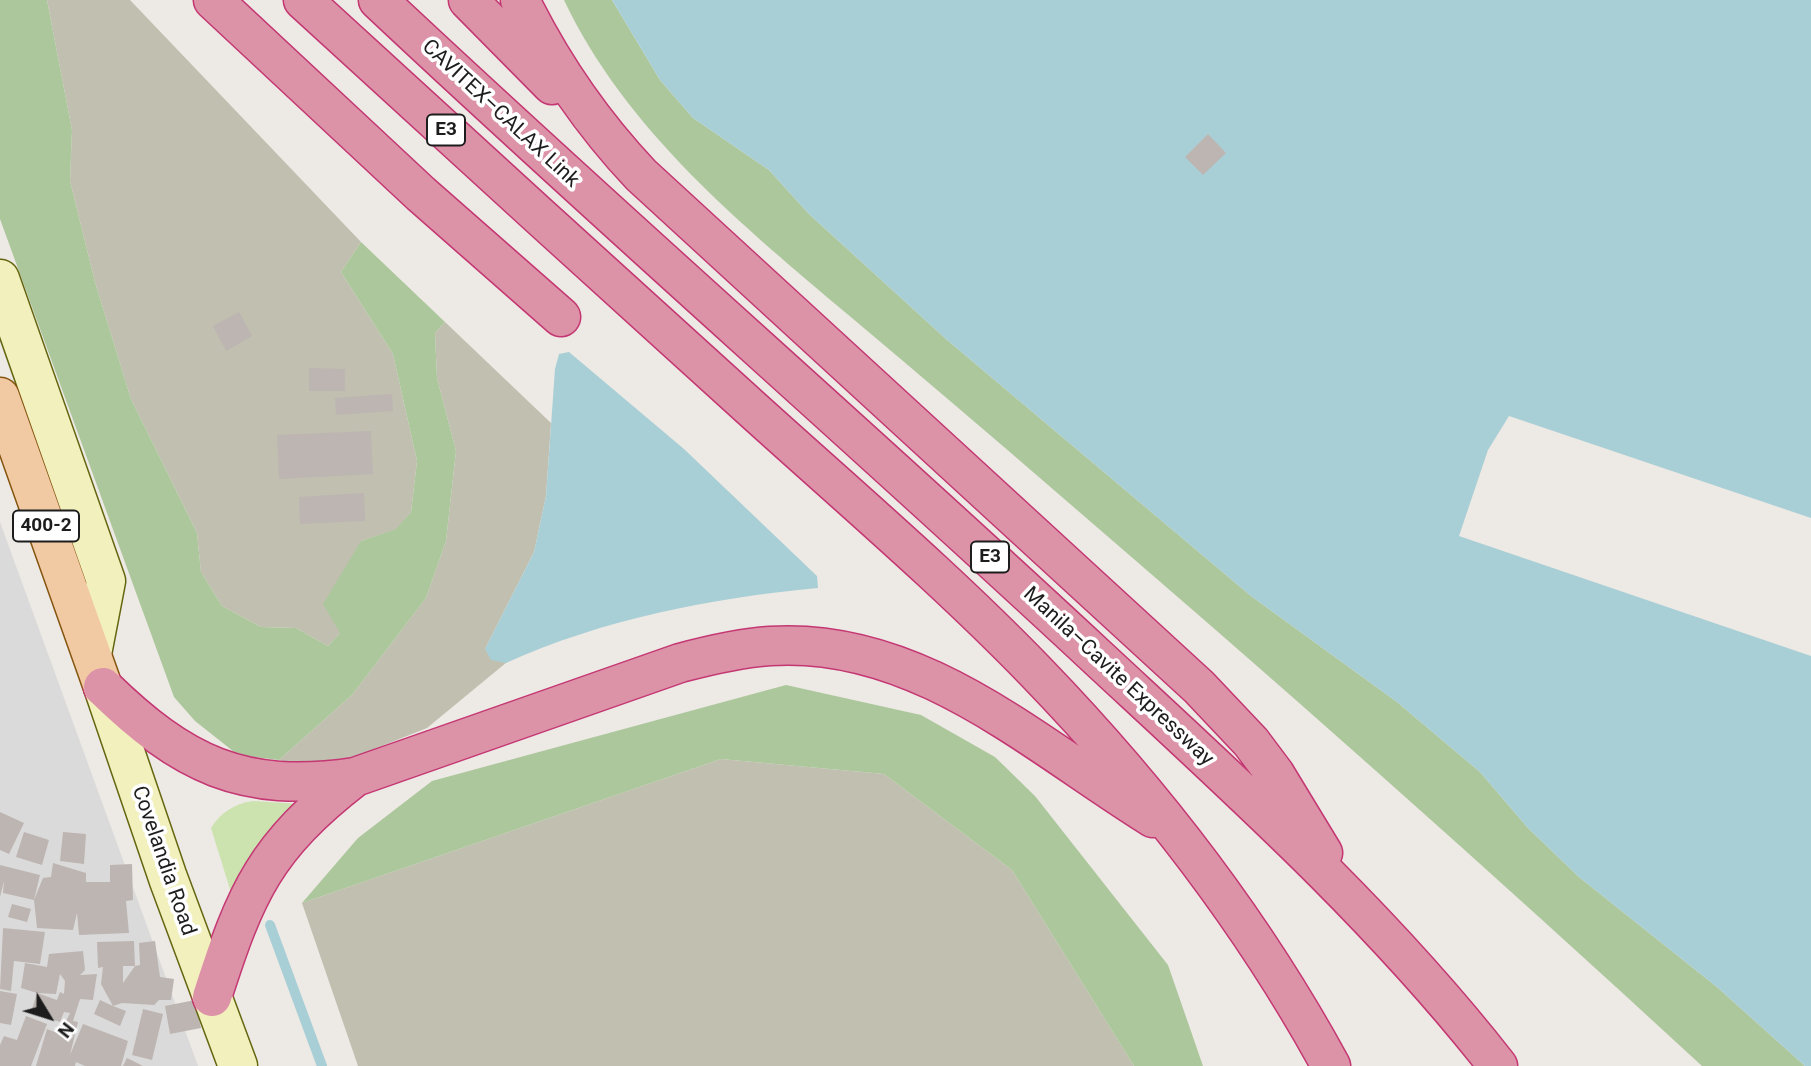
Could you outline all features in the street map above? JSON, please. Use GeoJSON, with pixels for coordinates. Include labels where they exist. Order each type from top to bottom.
{"type":"FeatureCollection","features":[{"type":"Feature","properties":{"kind":"highway"},"geometry":{"type":"LineString","coordinates":[[213,0],[421,194],[561,317]]}},
{"type":"Feature","properties":{"kind":"highway","name":"E3"},"geometry":{"type":"LineString","coordinates":[[303,0],[991,627],[1101,742],[1180,835],[1261,948],[1331,1066]]}},
{"type":"Feature","properties":{"kind":"highway","name":"CAVITEX–CALAX Link"},"geometry":{"type":"LineString","coordinates":[[378,0],[622,226]]}},
{"type":"Feature","properties":{"kind":"highway"},"geometry":{"type":"LineString","coordinates":[[468,0],[681,215],[1104,598],[1208,696],[1251,742],[1275,774],[1349,897]]}},
{"type":"Feature","properties":{"kind":"highway"},"geometry":{"type":"LineString","coordinates":[[520,0],[553,63],[608,140]]}},
{"type":"Feature","properties":{"kind":"highway","name":"Manila–Cavite Expressway"},"geometry":{"type":"LineString","coordinates":[[622,226],[953,523],[1349,897],[1434,988],[1499,1066]]}},
{"type":"Feature","properties":{"kind":"highway"},"geometry":{"type":"LineString","coordinates":[[97,670],[164,741],[204,763],[248,778],[293,783],[355,776],[680,663],[726,651],[771,646],[809,646],[852,653],[939,683],[1014,724],[1096,783],[1180,835]]}},
{"type":"Feature","properties":{"kind":"highway"},"geometry":{"type":"LineString","coordinates":[[212,997],[237,923],[266,864],[307,816],[355,776]]}},
{"type":"Feature","properties":{"kind":"main road","name":"400-2"},"geometry":{"type":"LineString","coordinates":[[0,279],[106,581],[97,670]]}},
{"type":"Feature","properties":{"kind":"main road","name":"Covelandia Road"},"geometry":{"type":"LineString","coordinates":[[0,397],[238,1066]]}},
{"type":"Feature","properties":{"kind":"shaded area"},"geometry":{"type":"Polygon","coordinates":[[[47,0],[130,0],[361,242],[341,272],[393,354],[417,461],[411,512],[397,529],[361,541],[340,633],[328,646],[296,628],[261,627],[222,606],[201,572],[197,533],[131,399],[95,282],[70,181],[72,130],[47,0]]]}},
{"type":"Feature","properties":{"kind":"shaded area"},"geometry":{"type":"Polygon","coordinates":[[[445,322],[551,423],[546,496],[534,552],[485,649],[507,662],[427,728],[354,757],[297,764],[279,760],[352,695],[426,598],[446,541],[456,451],[437,378],[435,333],[445,322]]]}},
{"type":"Feature","properties":{"kind":"shaded area"},"geometry":{"type":"Polygon","coordinates":[[[0,522],[198,1066],[0,1066],[0,522]]]}},
{"type":"Feature","properties":{"kind":"shaded area"},"geometry":{"type":"Polygon","coordinates":[[[721,759],[884,774],[1012,870],[1134,1066],[358,1066],[302,903],[721,759]]]}},
{"type":"Feature","properties":{"kind":"green space"},"geometry":{"type":"Polygon","coordinates":[[[0,0],[47,0],[72,130],[70,181],[95,282],[131,399],[197,533],[201,572],[222,606],[261,627],[296,628],[328,646],[340,633],[323,604],[361,541],[396,529],[411,512],[417,461],[393,354],[341,272],[361,242],[445,322],[435,333],[437,378],[456,451],[446,541],[426,598],[352,695],[279,760],[238,755],[195,721],[174,697],[0,219],[0,0]]]}},
{"type":"Feature","properties":{"kind":"green space"},"geometry":{"type":"Polygon","coordinates":[[[564,0],[612,0],[660,80],[693,118],[769,170],[809,214],[946,339],[1251,596],[1397,702],[1480,772],[1528,828],[1579,877],[1717,987],[1805,1066],[1702,1066],[1300,704],[729,211],[690,174],[620,92],[590,48],[564,0]]]}},
{"type":"Feature","properties":{"kind":"green space"},"geometry":{"type":"Polygon","coordinates":[[[786,685],[921,715],[995,757],[1035,796],[1168,965],[1203,1066],[1134,1066],[1012,870],[884,774],[721,759],[302,903],[358,838],[432,781],[786,685]]]}},
{"type":"Feature","properties":{"kind":"green space"},"geometry":{"type":"Polygon","coordinates":[[[253,801],[301,804],[233,899],[211,828],[219,817],[229,810],[253,801]]]}},
{"type":"Feature","properties":{"kind":"water"},"geometry":{"type":"Polygon","coordinates":[[[612,0],[1811,0],[1811,518],[1509,416],[1488,450],[1459,536],[1811,656],[1811,1066],[1805,1066],[1717,987],[1579,877],[1528,828],[1480,772],[1397,702],[1251,596],[946,339],[809,214],[769,170],[693,118],[660,80],[612,0]]]}},
{"type":"Feature","properties":{"kind":"water"},"geometry":{"type":"Polygon","coordinates":[[[569,352],[684,449],[817,576],[818,588],[738,598],[659,613],[581,634],[506,663],[491,660],[485,649],[534,552],[546,496],[555,369],[559,354],[569,352]]]}},
{"type":"Feature","properties":{"kind":"building"},"geometry":{"type":"Polygon","coordinates":[[[1208,134],[1226,153],[1203,175],[1185,157],[1208,134]]]}},
{"type":"Feature","properties":{"kind":"building"},"geometry":{"type":"Polygon","coordinates":[[[239,312],[252,336],[226,351],[213,326],[239,312]]]}},
{"type":"Feature","properties":{"kind":"building"},"geometry":{"type":"Polygon","coordinates":[[[309,368],[345,369],[345,391],[309,391],[309,368]]]}},
{"type":"Feature","properties":{"kind":"building"},"geometry":{"type":"Polygon","coordinates":[[[392,394],[393,411],[336,415],[335,398],[392,394]]]}},
{"type":"Feature","properties":{"kind":"building"},"geometry":{"type":"Polygon","coordinates":[[[371,431],[373,474],[279,479],[277,435],[371,431]]]}},
{"type":"Feature","properties":{"kind":"building"},"geometry":{"type":"Polygon","coordinates":[[[364,493],[365,521],[300,524],[299,497],[364,493]]]}},
{"type":"Feature","properties":{"kind":"building"},"geometry":{"type":"Polygon","coordinates":[[[0,812],[24,823],[9,854],[0,850],[0,812]]]}},
{"type":"Feature","properties":{"kind":"building"},"geometry":{"type":"Polygon","coordinates":[[[24,832],[49,840],[42,865],[16,857],[24,832]]]}},
{"type":"Feature","properties":{"kind":"building"},"geometry":{"type":"Polygon","coordinates":[[[63,832],[86,834],[84,864],[60,861],[63,832]]]}},
{"type":"Feature","properties":{"kind":"building"},"geometry":{"type":"Polygon","coordinates":[[[53,863],[86,873],[86,882],[110,882],[110,865],[132,864],[133,900],[126,901],[129,933],[79,935],[77,913],[73,930],[37,928],[34,900],[43,878],[51,877],[53,863]]]}},
{"type":"Feature","properties":{"kind":"building"},"geometry":{"type":"Polygon","coordinates":[[[0,865],[40,875],[34,900],[3,893],[4,881],[0,897],[0,865]]]}},
{"type":"Feature","properties":{"kind":"building"},"geometry":{"type":"Polygon","coordinates":[[[12,904],[31,909],[27,922],[8,917],[12,904]]]}},
{"type":"Feature","properties":{"kind":"building"},"geometry":{"type":"Polygon","coordinates":[[[3,928],[45,932],[40,964],[14,961],[11,991],[0,989],[3,928]]]}},
{"type":"Feature","properties":{"kind":"building"},"geometry":{"type":"Polygon","coordinates":[[[134,941],[135,966],[140,965],[139,943],[155,941],[160,977],[174,979],[171,1000],[159,1000],[154,1005],[122,1003],[113,1006],[101,984],[103,967],[98,968],[97,942],[134,941]],[[123,966],[123,983],[135,966],[123,966]]]}},
{"type":"Feature","properties":{"kind":"building"},"geometry":{"type":"Polygon","coordinates":[[[83,951],[85,970],[80,975],[97,974],[93,1000],[80,999],[73,1021],[78,1022],[70,1055],[83,1024],[128,1041],[121,1066],[85,1066],[76,1062],[75,1066],[36,1066],[47,1029],[60,1034],[70,1013],[64,1012],[60,1022],[31,1012],[37,993],[21,988],[25,963],[47,967],[49,954],[83,951]],[[60,974],[56,994],[37,993],[57,1000],[60,992],[64,994],[65,981],[60,974]]]}},
{"type":"Feature","properties":{"kind":"building"},"geometry":{"type":"Polygon","coordinates":[[[0,991],[17,994],[11,1025],[0,1023],[0,991]]]}},
{"type":"Feature","properties":{"kind":"building"},"geometry":{"type":"Polygon","coordinates":[[[100,1000],[126,1011],[120,1026],[94,1014],[100,1000]]]}},
{"type":"Feature","properties":{"kind":"building"},"geometry":{"type":"Polygon","coordinates":[[[195,1000],[201,1028],[170,1034],[165,1006],[195,1000]]]}},
{"type":"Feature","properties":{"kind":"building"},"geometry":{"type":"Polygon","coordinates":[[[143,1009],[163,1014],[152,1060],[132,1055],[143,1009]]]}},
{"type":"Feature","properties":{"kind":"building"},"geometry":{"type":"Polygon","coordinates":[[[26,1016],[47,1024],[31,1066],[0,1066],[0,1045],[4,1036],[17,1040],[26,1016]]]}},
{"type":"Feature","properties":{"kind":"building"},"geometry":{"type":"Polygon","coordinates":[[[127,1058],[143,1066],[123,1066],[127,1058]]]}},
{"type":"Feature","properties":{"kind":"waterway"},"geometry":{"type":"LineString","coordinates":[[270,925],[322,1066]]}}]}
